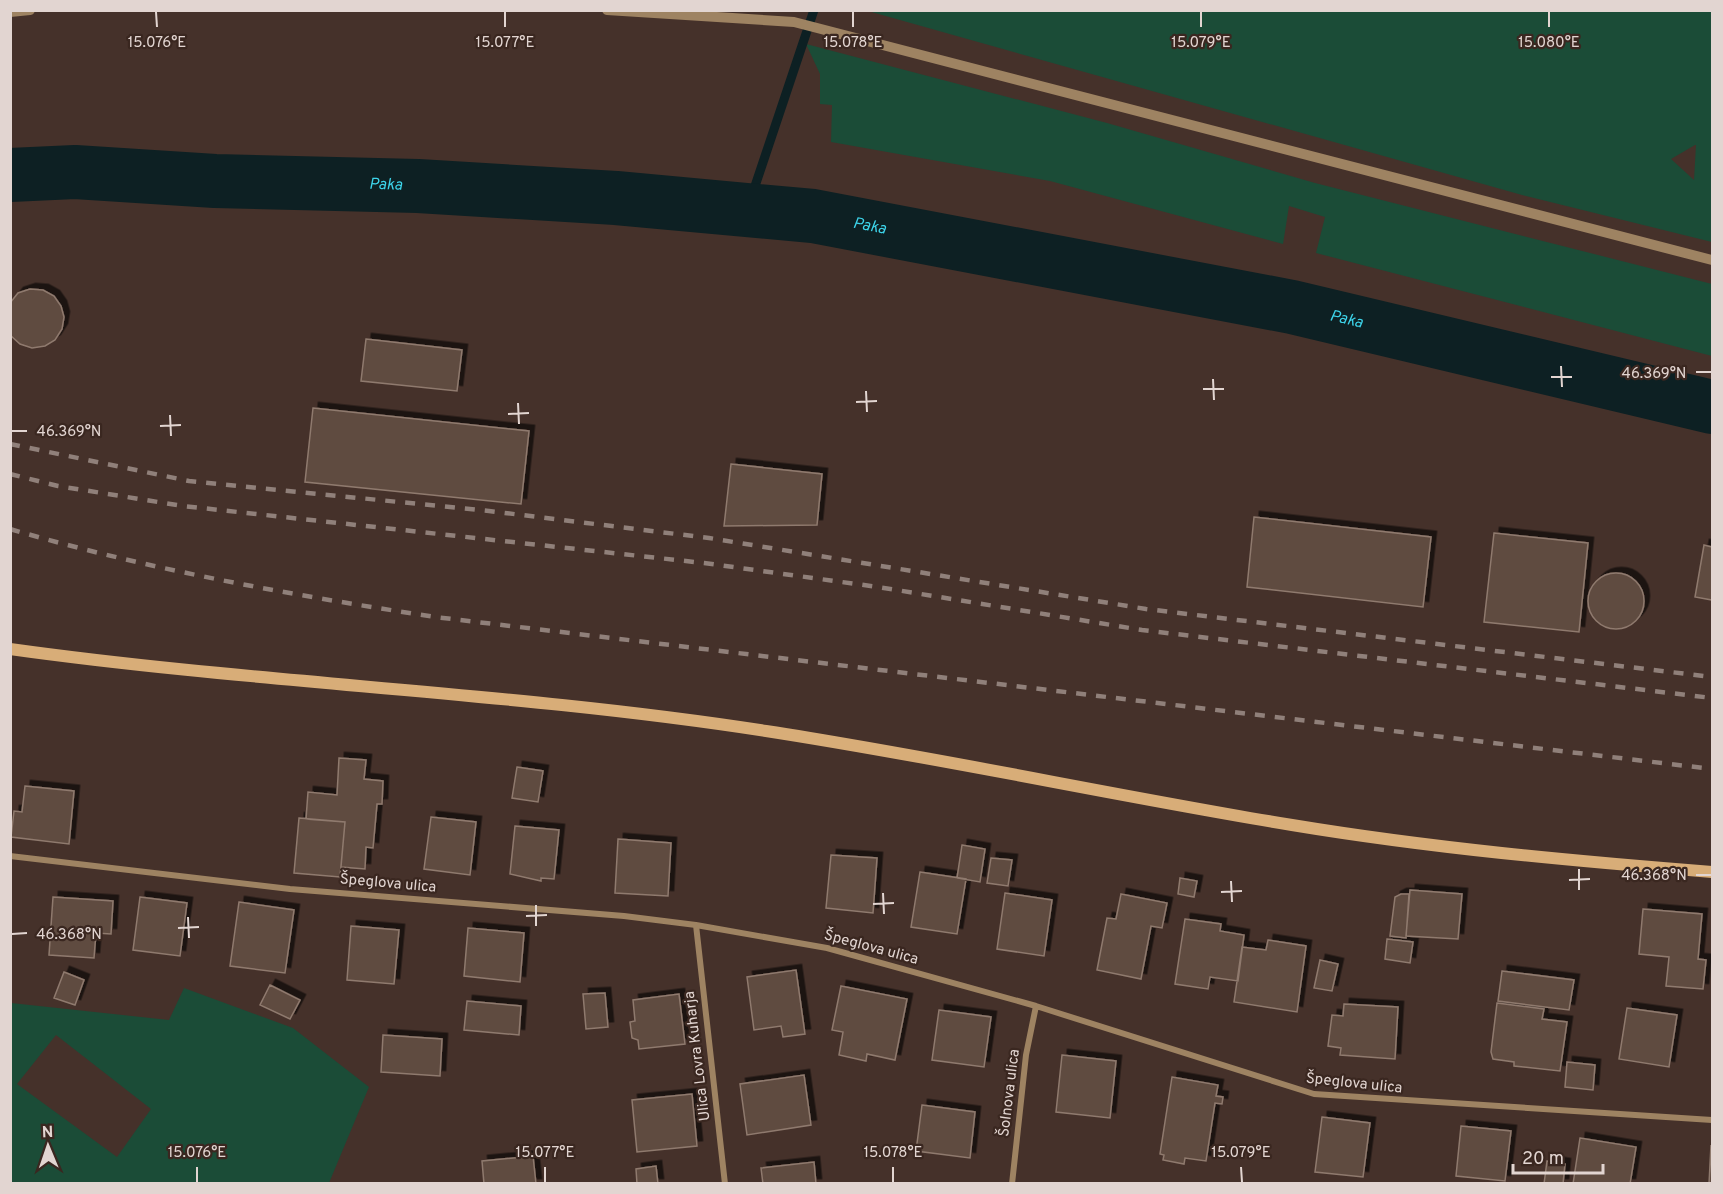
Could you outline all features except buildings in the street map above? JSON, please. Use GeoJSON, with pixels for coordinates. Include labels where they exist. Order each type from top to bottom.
{"type":"FeatureCollection","features":[{"type":"Feature","properties":{"kind":"main road"},"geometry":{"type":"LineString","coordinates":[[10,650],[245,676],[565,705],[762,730],[1027,775],[1290,824],[1420,844],[1713,872]]}},
{"type":"Feature","properties":{"kind":"street"},"geometry":{"type":"LineString","coordinates":[[10,12],[30,10]]}},
{"type":"Feature","properties":{"kind":"street"},"geometry":{"type":"LineString","coordinates":[[607,10],[794,22],[1713,260]]}},
{"type":"Feature","properties":{"kind":"street","name":"Špeglova ulica"},"geometry":{"type":"LineString","coordinates":[[10,856],[290,888],[624,916],[696,925],[828,948],[1036,1006],[1314,1094],[1713,1119]]}},
{"type":"Feature","properties":{"kind":"street","name":"Ulica Lovra Kuharja"},"geometry":{"type":"LineString","coordinates":[[696,925],[725,1184]]}},
{"type":"Feature","properties":{"kind":"street","name":"Šolnova ulica"},"geometry":{"type":"LineString","coordinates":[[1012,1184],[1026,1055],[1036,1006]]}},
{"type":"Feature","properties":{"kind":"green space"},"geometry":{"type":"Polygon","coordinates":[[[868,11],[1712,11],[1712,242],[1522,195],[868,11]],[[1696,145],[1671,159],[1694,180],[1696,145]]]}},
{"type":"Feature","properties":{"kind":"green space"},"geometry":{"type":"Polygon","coordinates":[[[806,44],[1107,123],[1315,183],[1712,284],[1712,356],[1316,253],[1325,217],[1289,206],[1283,244],[1050,181],[831,142],[832,105],[820,104],[820,74],[806,44]]]}},
{"type":"Feature","properties":{"kind":"green space"},"geometry":{"type":"Polygon","coordinates":[[[184,988],[293,1028],[369,1087],[329,1183],[11,1183],[11,1003],[169,1020],[184,988]],[[56,1035],[17,1084],[117,1157],[151,1109],[56,1035]]]}},
{"type":"Feature","properties":{"kind":"waterway"},"geometry":{"type":"LineString","coordinates":[[747,210],[814,10]]}},
{"type":"Feature","properties":{"kind":"waterway","name":"Paka"},"geometry":{"type":"LineString","coordinates":[[10,175],[75,172],[215,181],[418,186],[616,198],[813,216],[1292,307],[1712,407]]}},
{"type":"Feature","properties":{"kind":"railway"},"geometry":{"type":"LineString","coordinates":[[10,444],[189,481],[489,511],[709,538],[1146,609],[1712,677]]}},
{"type":"Feature","properties":{"kind":"railway"},"geometry":{"type":"LineString","coordinates":[[10,474],[58,486],[183,506],[704,563],[878,587],[1142,630],[1712,698]]}},
{"type":"Feature","properties":{"kind":"railway"},"geometry":{"type":"LineString","coordinates":[[10,529],[115,557],[221,580],[435,617],[1712,769]]}}]}
